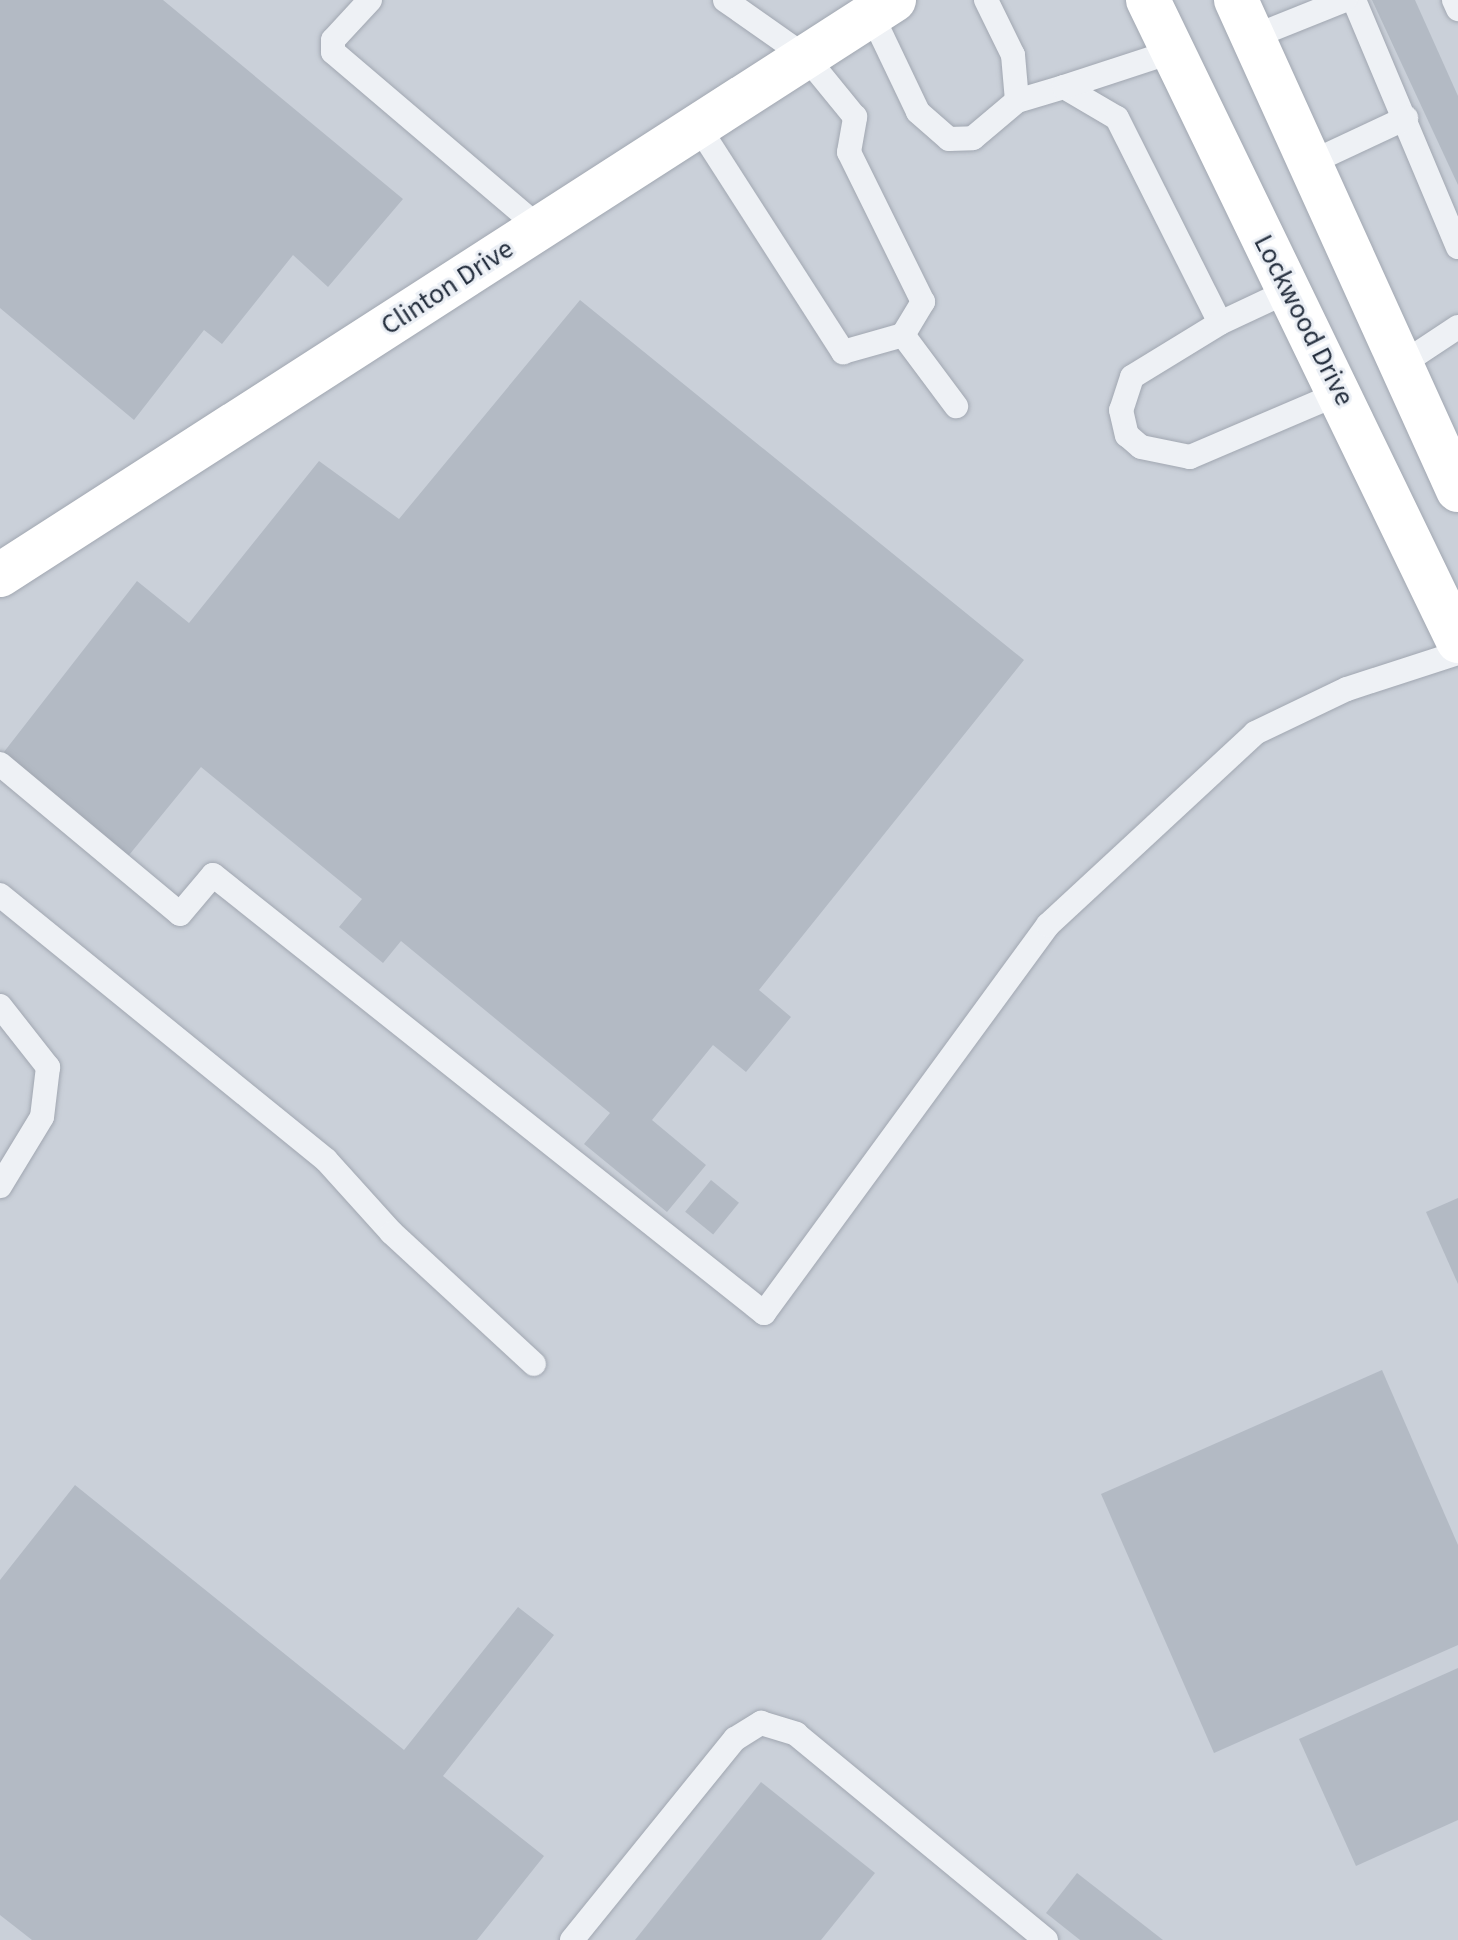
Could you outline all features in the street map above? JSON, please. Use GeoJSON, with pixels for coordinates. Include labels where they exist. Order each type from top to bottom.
{"type":"FeatureCollection","features":[{"type":"Feature","properties":{"kind":"main road","name":"Lockwood Drive"},"geometry":{"type":"LineString","coordinates":[[1148,0],[1458,641]]}},
{"type":"Feature","properties":{"kind":"main road","name":"Clinton Drive"},"geometry":{"type":"LineString","coordinates":[[0,575],[806,57],[876,4]]}},
{"type":"Feature","properties":{"kind":"main road"},"geometry":{"type":"LineString","coordinates":[[1244,18],[1312,162],[1458,490]]}},
{"type":"Feature","properties":{"kind":"main road"},"geometry":{"type":"LineString","coordinates":[[1340,393],[1402,364]]}},
{"type":"Feature","properties":{"kind":"lane"},"geometry":{"type":"LineString","coordinates":[[370,0],[333,40],[333,52],[540,228]]}},
{"type":"Feature","properties":{"kind":"lane"},"geometry":{"type":"LineString","coordinates":[[698,126],[843,352],[903,335],[923,302],[849,152],[855,117],[806,57],[725,0]]}},
{"type":"Feature","properties":{"kind":"lane"},"geometry":{"type":"LineString","coordinates":[[986,0],[1013,55],[1017,101]]}},
{"type":"Feature","properties":{"kind":"lane"},"geometry":{"type":"LineString","coordinates":[[1244,18],[1345,0]]}},
{"type":"Feature","properties":{"kind":"lane"},"geometry":{"type":"LineString","coordinates":[[1354,0],[1458,247]]}},
{"type":"Feature","properties":{"kind":"lane"},"geometry":{"type":"LineString","coordinates":[[1454,0],[1458,9]]}},
{"type":"Feature","properties":{"kind":"lane"},"geometry":{"type":"LineString","coordinates":[[876,4],[918,112],[949,139],[973,138],[1017,101],[1171,52]]}},
{"type":"Feature","properties":{"kind":"lane"},"geometry":{"type":"LineString","coordinates":[[1064,87],[1117,118],[1220,323]]}},
{"type":"Feature","properties":{"kind":"lane"},"geometry":{"type":"LineString","coordinates":[[1312,162],[1406,118]]}},
{"type":"Feature","properties":{"kind":"lane"},"geometry":{"type":"LineString","coordinates":[[1288,291],[1220,323],[1132,377],[1121,410],[1127,435],[1141,447],[1190,457],[1340,393]]}},
{"type":"Feature","properties":{"kind":"lane"},"geometry":{"type":"LineString","coordinates":[[1402,364],[1458,327]]}},
{"type":"Feature","properties":{"kind":"lane"},"geometry":{"type":"LineString","coordinates":[[903,335],[956,406]]}},
{"type":"Feature","properties":{"kind":"lane"},"geometry":{"type":"LineString","coordinates":[[0,764],[180,914],[213,875],[764,1313],[1048,925],[1255,733],[1347,689],[1458,653]]}},
{"type":"Feature","properties":{"kind":"lane"},"geometry":{"type":"LineString","coordinates":[[0,895],[326,1160],[392,1233],[534,1364]]}},
{"type":"Feature","properties":{"kind":"lane"},"geometry":{"type":"LineString","coordinates":[[0,1006],[48,1067],[42,1117],[0,1186]]}},
{"type":"Feature","properties":{"kind":"lane"},"geometry":{"type":"LineString","coordinates":[[572,1940],[735,1739],[761,1723],[796,1734],[1046,1940]]}},
{"type":"Feature","properties":{"kind":"shaded area"},"geometry":{"type":"Polygon","coordinates":[[[0,0],[1458,0],[1458,1940],[0,1940],[0,0]]]}},
{"type":"Feature","properties":{"kind":"building"},"geometry":{"type":"Polygon","coordinates":[[[0,0],[163,0],[403,199],[328,287],[293,255],[222,344],[204,330],[134,420],[0,308],[0,0]]]}},
{"type":"Feature","properties":{"kind":"building"},"geometry":{"type":"Polygon","coordinates":[[[1372,0],[1415,0],[1458,96],[1458,185],[1372,0]]]}},
{"type":"Feature","properties":{"kind":"building"},"geometry":{"type":"Polygon","coordinates":[[[580,300],[1024,660],[759,990],[791,1017],[746,1072],[713,1045],[652,1120],[706,1165],[667,1212],[584,1144],[610,1113],[401,941],[383,963],[339,927],[362,899],[201,767],[125,860],[0,757],[137,581],[189,623],[319,461],[399,519],[580,300]]]}},
{"type":"Feature","properties":{"kind":"building"},"geometry":{"type":"Polygon","coordinates":[[[711,1180],[739,1203],[713,1235],[685,1212],[711,1180]]]}},
{"type":"Feature","properties":{"kind":"building"},"geometry":{"type":"Polygon","coordinates":[[[1458,1198],[1458,1284],[1426,1212],[1458,1198]]]}},
{"type":"Feature","properties":{"kind":"building"},"geometry":{"type":"Polygon","coordinates":[[[1382,1370],[1458,1545],[1458,1645],[1214,1753],[1101,1494],[1382,1370]]]}},
{"type":"Feature","properties":{"kind":"building"},"geometry":{"type":"Polygon","coordinates":[[[75,1485],[404,1750],[518,1607],[554,1635],[443,1776],[544,1856],[477,1940],[32,1940],[0,1915],[0,1580],[75,1485]]]}},
{"type":"Feature","properties":{"kind":"building"},"geometry":{"type":"Polygon","coordinates":[[[1458,1668],[1458,1820],[1356,1866],[1299,1739],[1458,1668]]]}},
{"type":"Feature","properties":{"kind":"building"},"geometry":{"type":"Polygon","coordinates":[[[761,1782],[875,1873],[821,1940],[635,1940],[761,1782]]]}},
{"type":"Feature","properties":{"kind":"building"},"geometry":{"type":"Polygon","coordinates":[[[1077,1873],[1163,1940],[1080,1940],[1046,1913],[1077,1873]]]}}]}
